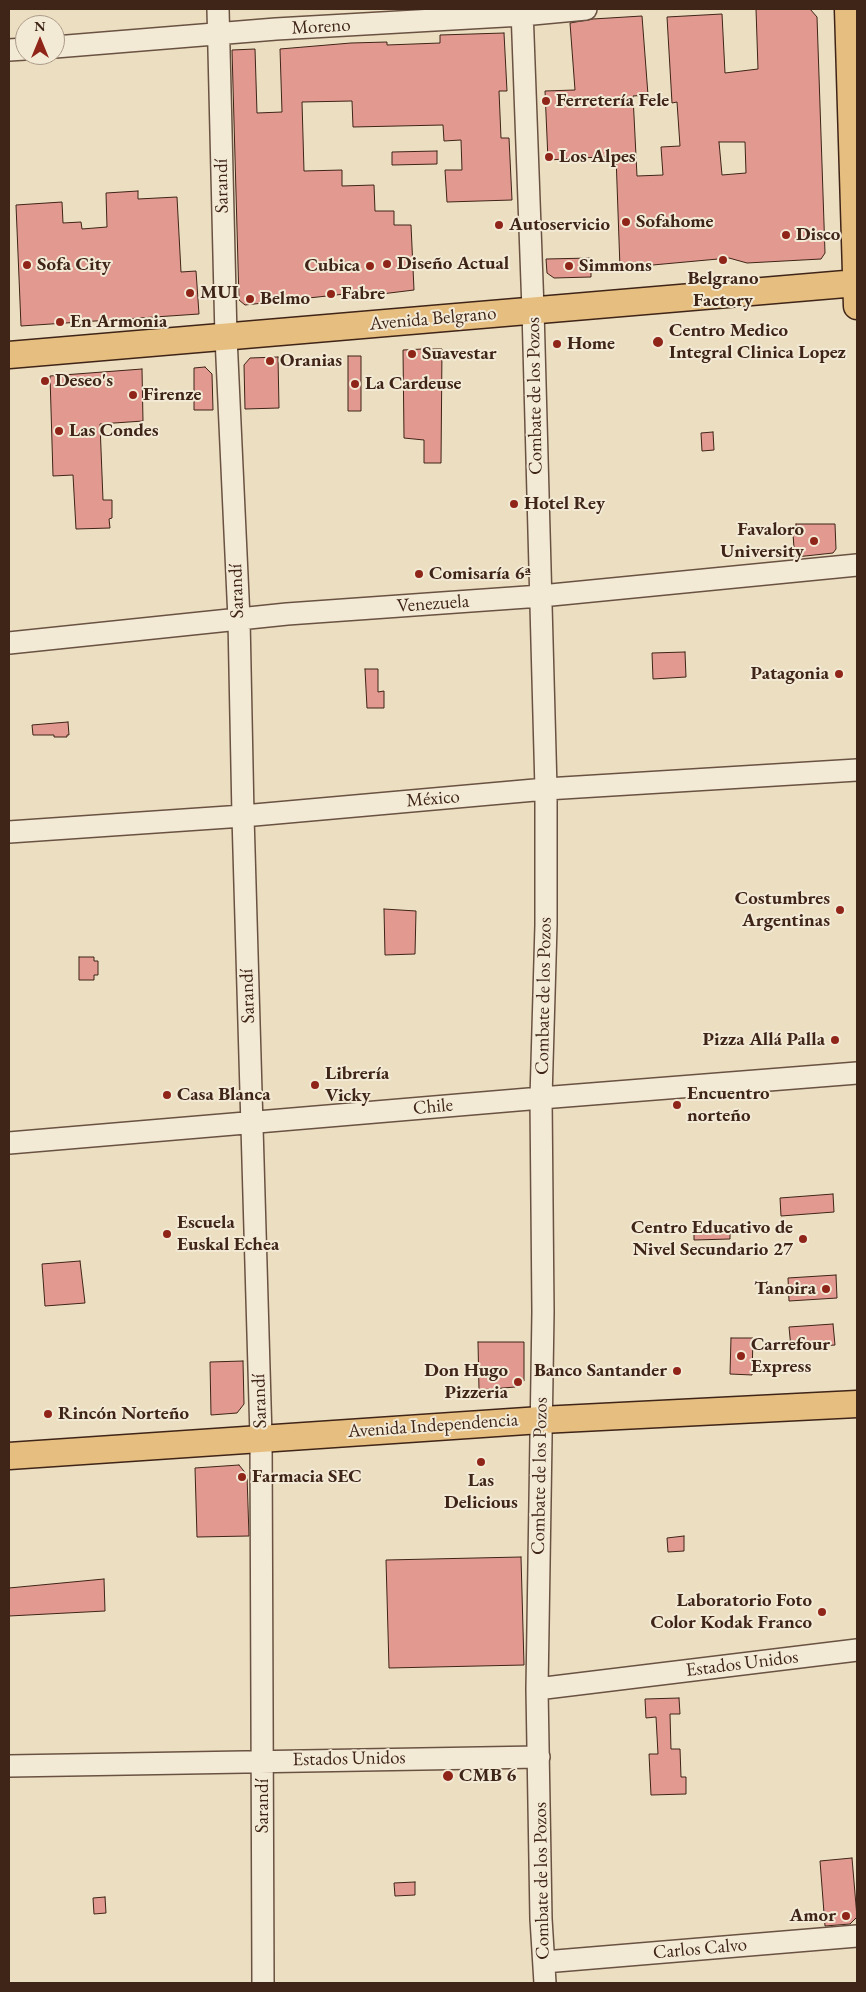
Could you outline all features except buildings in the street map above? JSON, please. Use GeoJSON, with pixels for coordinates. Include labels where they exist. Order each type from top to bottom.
{"type":"FeatureCollection","features":[{"type":"Feature","properties":{"kind":"main road"},"geometry":{"type":"LineString","coordinates":[[848,9],[857,290]]}},
{"type":"Feature","properties":{"kind":"main road","name":"Avenida Belgrano"},"geometry":{"type":"LineString","coordinates":[[9,355],[533,310],[857,290]]}},
{"type":"Feature","properties":{"kind":"main road","name":"Avenida Independencia"},"geometry":{"type":"LineString","coordinates":[[9,1456],[261,1437],[857,1404]]}},
{"type":"Feature","properties":{"kind":"street","name":"Sarandí"},"geometry":{"type":"LineString","coordinates":[[218,9],[226,337],[239,619],[251,1122],[261,1437],[263,1983]]}},
{"type":"Feature","properties":{"kind":"street","name":"Moreno"},"geometry":{"type":"LineString","coordinates":[[65,46],[522,12],[586,9]]}},
{"type":"Feature","properties":{"kind":"street","name":"Combate de los Pozos"},"geometry":{"type":"LineString","coordinates":[[522,12],[533,310],[546,788],[546,925],[541,1098],[543,1264],[537,1689],[544,1983]]}},
{"type":"Feature","properties":{"kind":"street","name":"Venezuela"},"geometry":{"type":"LineString","coordinates":[[9,643],[239,619],[541,596],[857,565]]}},
{"type":"Feature","properties":{"kind":"street","name":"México"},"geometry":{"type":"LineString","coordinates":[[9,832],[243,816],[546,788],[857,770]]}},
{"type":"Feature","properties":{"kind":"street","name":"Chile"},"geometry":{"type":"LineString","coordinates":[[9,1143],[857,1073]]}},
{"type":"Feature","properties":{"kind":"street","name":"Estados Unidos"},"geometry":{"type":"LineString","coordinates":[[537,1689],[857,1650]]}},
{"type":"Feature","properties":{"kind":"street","name":"Estados Unidos"},"geometry":{"type":"LineString","coordinates":[[9,1766],[263,1760],[539,1757]]}},
{"type":"Feature","properties":{"kind":"street","name":"Carlos Calvo"},"geometry":{"type":"LineString","coordinates":[[544,1962],[857,1936]]}},
{"type":"Feature","properties":{"kind":"place","name":"Ferretería Fele"},"geometry":{"type":"Point","coordinates":[546,101]}},
{"type":"Feature","properties":{"kind":"place","name":"Los Alpes"},"geometry":{"type":"Point","coordinates":[549,157]}},
{"type":"Feature","properties":{"kind":"place","name":"Sofahome"},"geometry":{"type":"Point","coordinates":[626,222]}},
{"type":"Feature","properties":{"kind":"place","name":"Autoservicio"},"geometry":{"type":"Point","coordinates":[499,225]}},
{"type":"Feature","properties":{"kind":"place","name":"Disco"},"geometry":{"type":"Point","coordinates":[786,235]}},
{"type":"Feature","properties":{"kind":"place","name":"Belgrano Factory"},"geometry":{"type":"Point","coordinates":[723,260]}},
{"type":"Feature","properties":{"kind":"place","name":"Diseño Actual"},"geometry":{"type":"Point","coordinates":[387,264]}},
{"type":"Feature","properties":{"kind":"place","name":"Sofa City"},"geometry":{"type":"Point","coordinates":[27,265]}},
{"type":"Feature","properties":{"kind":"place","name":"Cubica"},"geometry":{"type":"Point","coordinates":[370,266]}},
{"type":"Feature","properties":{"kind":"place","name":"Simmons"},"geometry":{"type":"Point","coordinates":[569,266]}},
{"type":"Feature","properties":{"kind":"place","name":"MUI"},"geometry":{"type":"Point","coordinates":[190,293]}},
{"type":"Feature","properties":{"kind":"place","name":"Fabre"},"geometry":{"type":"Point","coordinates":[331,294]}},
{"type":"Feature","properties":{"kind":"place","name":"Belmo"},"geometry":{"type":"Point","coordinates":[250,299]}},
{"type":"Feature","properties":{"kind":"place","name":"En Armonia"},"geometry":{"type":"Point","coordinates":[60,322]}},
{"type":"Feature","properties":{"kind":"place","name":"Centro Medico Integral Clinica Lopez"},"geometry":{"type":"Point","coordinates":[658,342]}},
{"type":"Feature","properties":{"kind":"place","name":"Home"},"geometry":{"type":"Point","coordinates":[557,344]}},
{"type":"Feature","properties":{"kind":"place","name":"Suavestar"},"geometry":{"type":"Point","coordinates":[412,354]}},
{"type":"Feature","properties":{"kind":"place","name":"Oranias"},"geometry":{"type":"Point","coordinates":[270,361]}},
{"type":"Feature","properties":{"kind":"place","name":"Deseo's"},"geometry":{"type":"Point","coordinates":[45,381]}},
{"type":"Feature","properties":{"kind":"place","name":"La Cardeuse"},"geometry":{"type":"Point","coordinates":[355,384]}},
{"type":"Feature","properties":{"kind":"place","name":"Firenze"},"geometry":{"type":"Point","coordinates":[133,395]}},
{"type":"Feature","properties":{"kind":"place","name":"Las Condes"},"geometry":{"type":"Point","coordinates":[59,431]}},
{"type":"Feature","properties":{"kind":"place","name":"Hotel Rey"},"geometry":{"type":"Point","coordinates":[514,504]}},
{"type":"Feature","properties":{"kind":"place","name":"Favaloro University"},"geometry":{"type":"Point","coordinates":[814,541]}},
{"type":"Feature","properties":{"kind":"place","name":"Comisaría 6ª"},"geometry":{"type":"Point","coordinates":[419,574]}},
{"type":"Feature","properties":{"kind":"place","name":"Patagonia"},"geometry":{"type":"Point","coordinates":[839,674]}},
{"type":"Feature","properties":{"kind":"place","name":"Costumbres Argentinas"},"geometry":{"type":"Point","coordinates":[840,910]}},
{"type":"Feature","properties":{"kind":"place","name":"Pizza Allá Palla"},"geometry":{"type":"Point","coordinates":[835,1040]}},
{"type":"Feature","properties":{"kind":"place","name":"Librería Vicky"},"geometry":{"type":"Point","coordinates":[315,1085]}},
{"type":"Feature","properties":{"kind":"place","name":"Casa Blanca"},"geometry":{"type":"Point","coordinates":[167,1095]}},
{"type":"Feature","properties":{"kind":"place","name":"Encuentro norteño"},"geometry":{"type":"Point","coordinates":[677,1105]}},
{"type":"Feature","properties":{"kind":"place","name":"Escuela Euskal Echea"},"geometry":{"type":"Point","coordinates":[167,1234]}},
{"type":"Feature","properties":{"kind":"place","name":"Centro Educativo de Nivel Secundario 27"},"geometry":{"type":"Point","coordinates":[803,1239]}},
{"type":"Feature","properties":{"kind":"place","name":"Tanoira"},"geometry":{"type":"Point","coordinates":[826,1289]}},
{"type":"Feature","properties":{"kind":"place","name":"Carrefour Express"},"geometry":{"type":"Point","coordinates":[741,1356]}},
{"type":"Feature","properties":{"kind":"place","name":"Banco Santander"},"geometry":{"type":"Point","coordinates":[677,1371]}},
{"type":"Feature","properties":{"kind":"place","name":"Don Hugo Pizzeria"},"geometry":{"type":"Point","coordinates":[518,1382]}},
{"type":"Feature","properties":{"kind":"place","name":"Rincón Norteño"},"geometry":{"type":"Point","coordinates":[48,1414]}},
{"type":"Feature","properties":{"kind":"place","name":"Las Delicious"},"geometry":{"type":"Point","coordinates":[481,1462]}},
{"type":"Feature","properties":{"kind":"place","name":"Farmacia SEC"},"geometry":{"type":"Point","coordinates":[242,1477]}},
{"type":"Feature","properties":{"kind":"place","name":"Laboratorio Foto Color Kodak Franco"},"geometry":{"type":"Point","coordinates":[822,1612]}},
{"type":"Feature","properties":{"kind":"place","name":"CMB 6"},"geometry":{"type":"Point","coordinates":[448,1776]}},
{"type":"Feature","properties":{"kind":"place","name":"Amor"},"geometry":{"type":"Point","coordinates":[846,1916]}}]}
